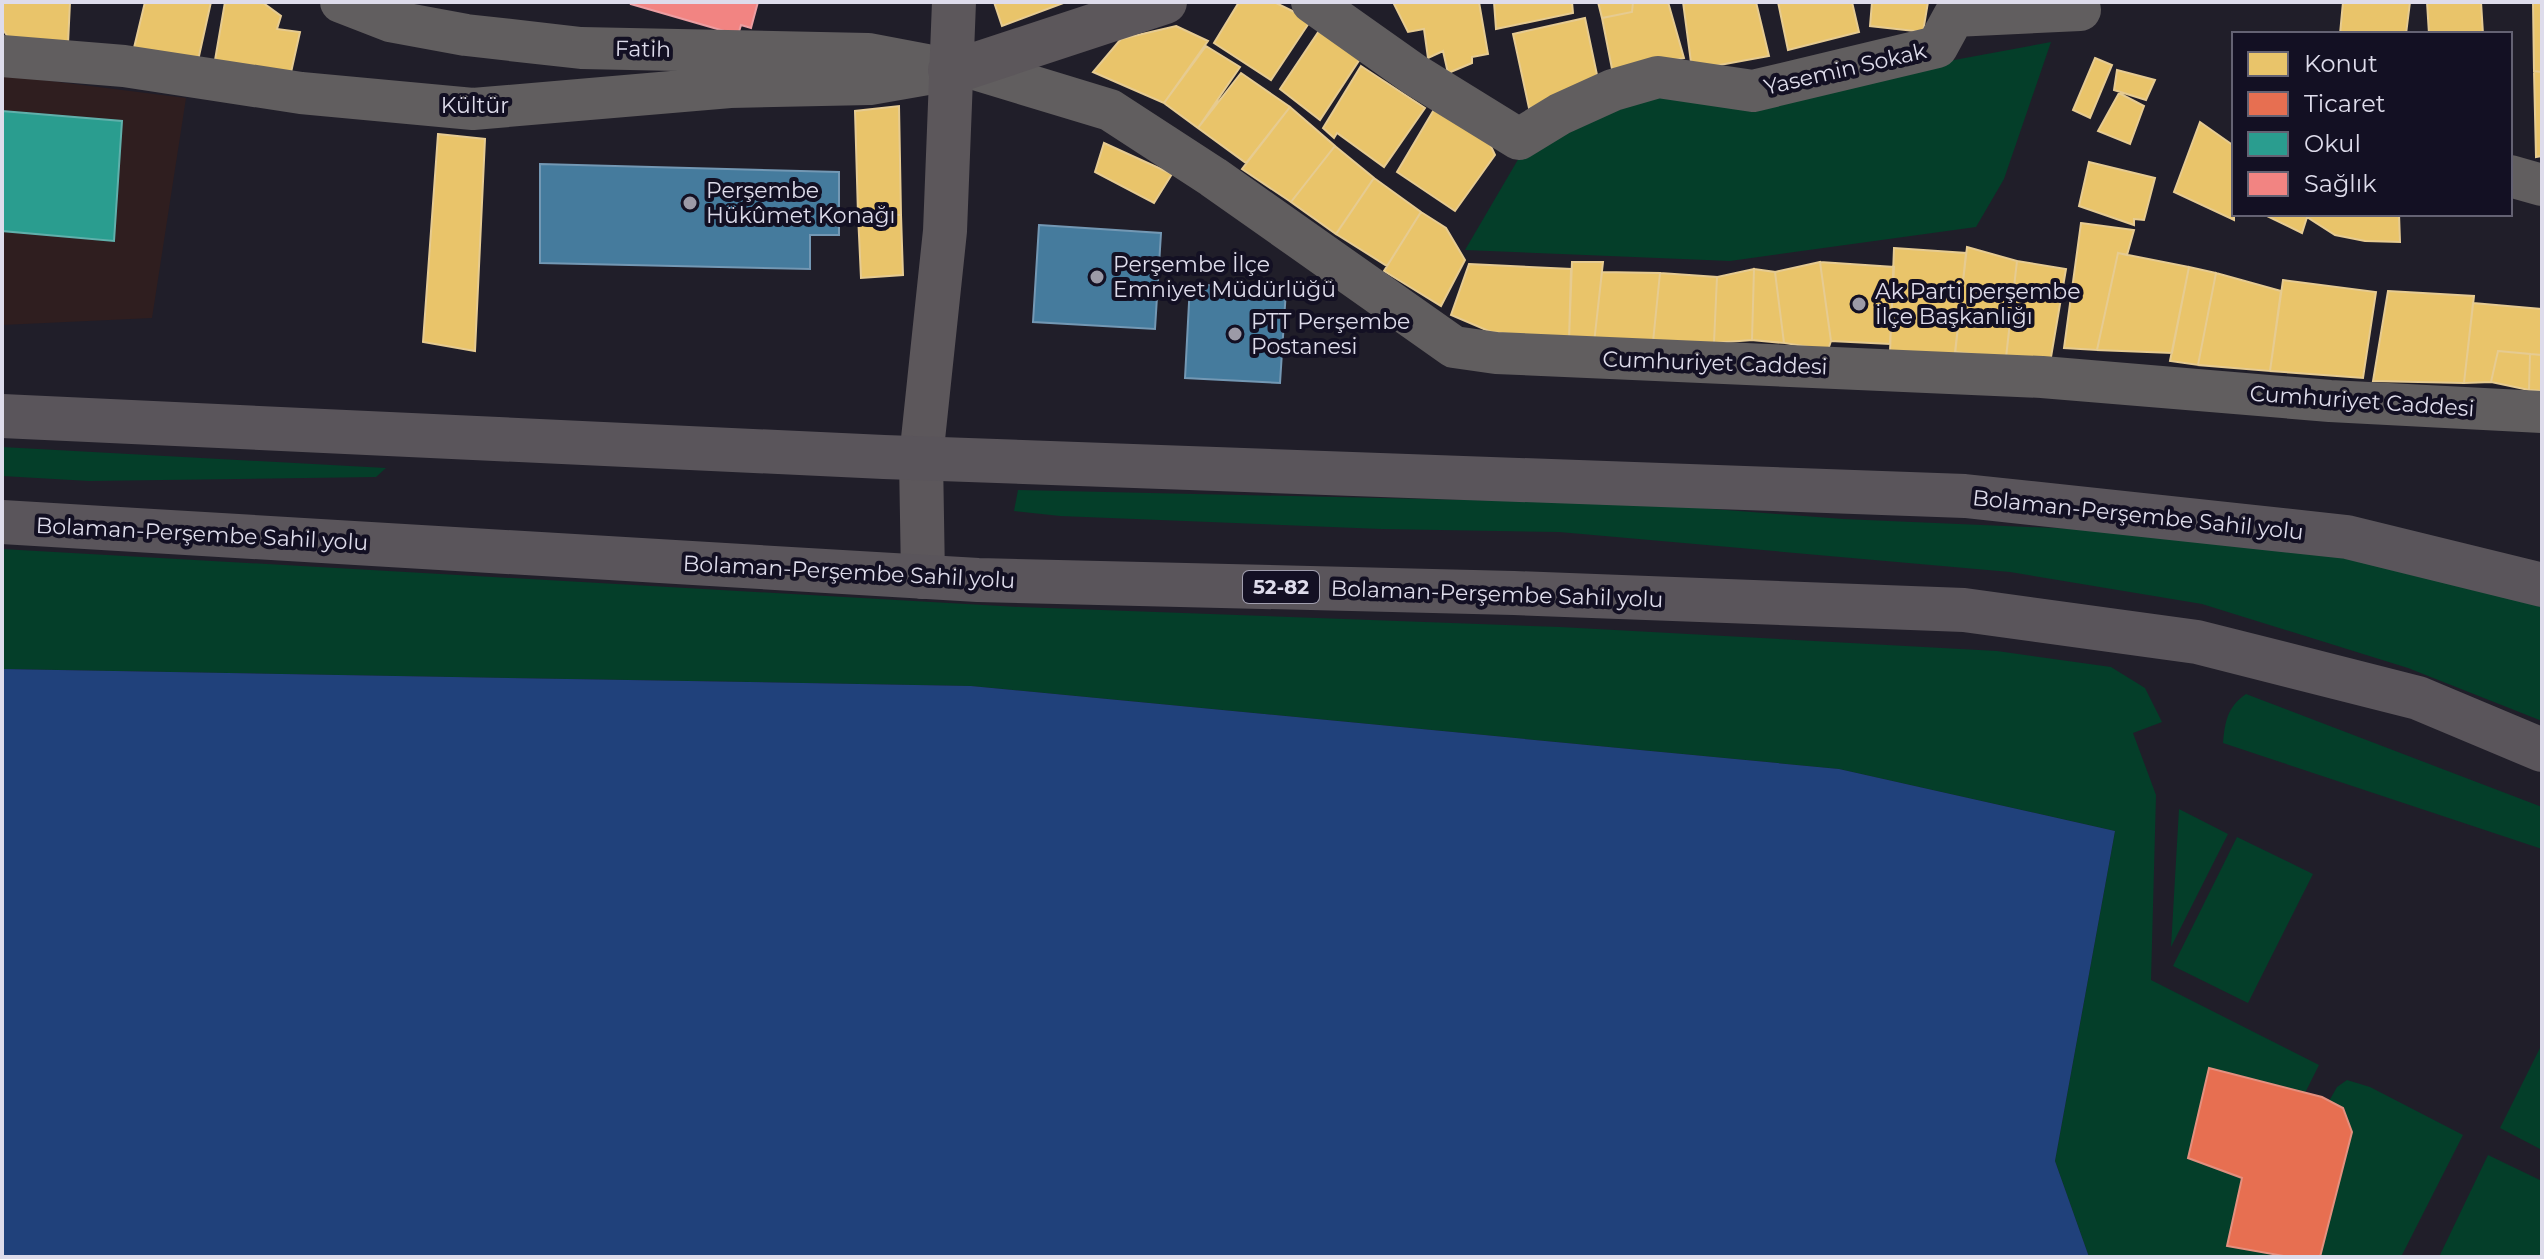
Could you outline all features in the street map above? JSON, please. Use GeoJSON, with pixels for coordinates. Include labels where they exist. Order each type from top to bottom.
{"type":"FeatureCollection","features":[{"type":"Feature","properties":{"kind":"main road","name":"Bolaman-Perşembe Sahil yolu"},"geometry":{"type":"LineString","coordinates":[[2,416],[921,458],[1965,496],[2347,537],[2542,585]]}},
{"type":"Feature","properties":{"kind":"main road","name":"Bolaman-Perşembe Sahil yolu"},"geometry":{"type":"LineString","coordinates":[[2,522],[923,577],[1514,593],[1964,610],[2197,642],[2418,698],[2542,750]]}},
{"type":"Feature","properties":{"kind":"street","name":"Fatih"},"geometry":{"type":"LineString","coordinates":[[341,2],[390,21],[466,35],[581,48],[868,54],[959,68]]}},
{"type":"Feature","properties":{"kind":"street"},"geometry":{"type":"LineString","coordinates":[[923,577],[921,458],[959,68],[954,2]]}},
{"type":"Feature","properties":{"kind":"street"},"geometry":{"type":"LineString","coordinates":[[959,68],[1165,2]]}},
{"type":"Feature","properties":{"kind":"street","name":"Yasemin Sokak"},"geometry":{"type":"LineString","coordinates":[[1312,2],[1415,75],[1519,139],[1573,108],[1613,90],[1658,77],[1753,91],[1937,47],[1954,16],[2080,10]]}},
{"type":"Feature","properties":{"kind":"street","name":"Kültür"},"geometry":{"type":"LineString","coordinates":[[2,56],[124,66],[301,93],[473,109],[730,87],[870,84],[959,68]]}},
{"type":"Feature","properties":{"kind":"street","name":"Cumhuriyet Caddesi"},"geometry":{"type":"LineString","coordinates":[[959,68],[1110,110],[1213,177],[1454,347],[1512,354],[2042,377],[2330,401],[2542,412]]}},
{"type":"Feature","properties":{"kind":"street"},"geometry":{"type":"LineString","coordinates":[[2512,177],[2542,185]]}},
{"type":"Feature","properties":{"kind":"shaded area"},"geometry":{"type":"Polygon","coordinates":[[[2,75],[186,98],[152,318],[2,325],[2,75]]]}},
{"type":"Feature","properties":{"kind":"green space"},"geometry":{"type":"Polygon","coordinates":[[[2051,42],[2004,179],[1976,227],[1730,261],[1465,250],[1523,151],[1659,81],[1911,68],[2051,42]]]}},
{"type":"Feature","properties":{"kind":"green space"},"geometry":{"type":"Polygon","coordinates":[[[2,447],[386,468],[376,477],[89,481],[2,476],[2,447]]]}},
{"type":"Feature","properties":{"kind":"green space"},"geometry":{"type":"Polygon","coordinates":[[[1018,490],[1649,504],[1843,519],[2216,535],[2345,553],[2542,605],[2542,721],[2408,668],[2202,604],[2010,572],[1559,532],[1381,529],[1060,516],[1014,511],[1018,490]]]}},
{"type":"Feature","properties":{"kind":"green space"},"geometry":{"type":"Polygon","coordinates":[[[2,549],[1020,607],[1560,627],[1997,651],[2111,667],[2145,688],[2162,722],[2133,733],[2156,795],[2151,980],[2319,1065],[2305,1093],[2210,1068],[2188,1158],[2242,1178],[2228,1245],[2289,1257],[2089,1257],[2055,1161],[2115,831],[1839,769],[971,686],[2,669],[2,549]]]}},
{"type":"Feature","properties":{"kind":"green space"},"geometry":{"type":"Polygon","coordinates":[[[2246,694],[2542,807],[2542,849],[2223,743],[2228,716],[2246,694]]]}},
{"type":"Feature","properties":{"kind":"green space"},"geometry":{"type":"Polygon","coordinates":[[[2179,809],[2228,834],[2171,947],[2179,809]]]}},
{"type":"Feature","properties":{"kind":"green space"},"geometry":{"type":"Polygon","coordinates":[[[2237,837],[2313,874],[2248,1003],[2173,966],[2237,837]]]}},
{"type":"Feature","properties":{"kind":"green space"},"geometry":{"type":"Polygon","coordinates":[[[2542,1046],[2542,1150],[2500,1128],[2542,1046]]]}},
{"type":"Feature","properties":{"kind":"green space"},"geometry":{"type":"Polygon","coordinates":[[[2347,1080],[2370,1087],[2463,1135],[2401,1257],[2320,1257],[2352,1132],[2343,1109],[2329,1101],[2337,1087],[2347,1080]]]}},
{"type":"Feature","properties":{"kind":"green space"},"geometry":{"type":"Polygon","coordinates":[[[2488,1155],[2542,1181],[2542,1257],[2439,1257],[2488,1155]]]}},
{"type":"Feature","properties":{"kind":"water"},"geometry":{"type":"Polygon","coordinates":[[[2,669],[971,686],[1839,769],[2115,831],[2055,1161],[2089,1257],[2,1257],[2,669]]]}},
{"type":"Feature","properties":{"kind":"building: Konut"},"geometry":{"type":"Polygon","coordinates":[[[2,2],[70,2],[68,44],[8,37],[2,28],[2,2]]]}},
{"type":"Feature","properties":{"kind":"building: Konut"},"geometry":{"type":"Polygon","coordinates":[[[145,2],[211,2],[197,65],[133,52],[145,2]]]}},
{"type":"Feature","properties":{"kind":"building: Konut"},"geometry":{"type":"Polygon","coordinates":[[[225,2],[262,2],[281,16],[277,29],[300,32],[290,77],[214,66],[225,2]]]}},
{"type":"Feature","properties":{"kind":"building: Konut"},"geometry":{"type":"Polygon","coordinates":[[[994,2],[1066,2],[1002,26],[994,2]]]}},
{"type":"Feature","properties":{"kind":"building: Konut"},"geometry":{"type":"Polygon","coordinates":[[[1239,2],[1274,2],[1311,20],[1271,80],[1214,43],[1239,2]]]}},
{"type":"Feature","properties":{"kind":"building: Konut"},"geometry":{"type":"Polygon","coordinates":[[[1393,2],[1479,2],[1488,54],[1472,57],[1472,63],[1448,73],[1443,51],[1428,58],[1424,29],[1408,32],[1393,2]]]}},
{"type":"Feature","properties":{"kind":"building: Konut"},"geometry":{"type":"Polygon","coordinates":[[[1494,2],[1572,2],[1573,13],[1496,29],[1494,2]]]}},
{"type":"Feature","properties":{"kind":"building: Konut"},"geometry":{"type":"Polygon","coordinates":[[[1598,2],[1633,2],[1632,12],[1602,18],[1598,2]]]}},
{"type":"Feature","properties":{"kind":"building: Konut"},"geometry":{"type":"Polygon","coordinates":[[[1633,2],[1668,2],[1684,58],[1613,74],[1602,18],[1632,12],[1633,2]]]}},
{"type":"Feature","properties":{"kind":"building: Konut"},"geometry":{"type":"Polygon","coordinates":[[[1683,2],[1756,2],[1769,56],[1692,70],[1683,2]]]}},
{"type":"Feature","properties":{"kind":"building: Konut"},"geometry":{"type":"Polygon","coordinates":[[[1778,2],[1852,2],[1859,32],[1788,50],[1778,2]]]}},
{"type":"Feature","properties":{"kind":"building: Konut"},"geometry":{"type":"Polygon","coordinates":[[[1872,2],[1928,2],[1923,32],[1870,26],[1872,2]]]}},
{"type":"Feature","properties":{"kind":"building: Konut"},"geometry":{"type":"Polygon","coordinates":[[[2343,2],[2410,2],[2406,32],[2340,32],[2343,2]]]}},
{"type":"Feature","properties":{"kind":"building: Konut"},"geometry":{"type":"Polygon","coordinates":[[[2427,2],[2481,2],[2483,32],[2429,32],[2427,2]]]}},
{"type":"Feature","properties":{"kind":"building: Konut"},"geometry":{"type":"Polygon","coordinates":[[[2533,2],[2542,2],[2542,72],[2534,71],[2533,2]]]}},
{"type":"Feature","properties":{"kind":"building: Konut"},"geometry":{"type":"Polygon","coordinates":[[[1585,18],[1600,89],[1529,108],[1513,34],[1585,18]]]}},
{"type":"Feature","properties":{"kind":"building: Konut"},"geometry":{"type":"Polygon","coordinates":[[[1176,26],[1208,41],[1164,103],[1093,72],[1121,39],[1176,26]]]}},
{"type":"Feature","properties":{"kind":"building: Konut"},"geometry":{"type":"Polygon","coordinates":[[[1319,31],[1360,59],[1320,120],[1280,89],[1319,31]]]}},
{"type":"Feature","properties":{"kind":"building: Konut"},"geometry":{"type":"Polygon","coordinates":[[[1206,46],[1240,67],[1198,128],[1164,103],[1206,46]]]}},
{"type":"Feature","properties":{"kind":"building: Konut"},"geometry":{"type":"Polygon","coordinates":[[[2095,58],[2112,65],[2090,118],[2073,110],[2095,58]]]}},
{"type":"Feature","properties":{"kind":"building: Konut"},"geometry":{"type":"Polygon","coordinates":[[[1361,66],[1425,108],[1384,167],[1337,133],[1334,138],[1323,128],[1361,66]]]}},
{"type":"Feature","properties":{"kind":"building: Konut"},"geometry":{"type":"Polygon","coordinates":[[[2117,70],[2155,80],[2146,100],[2114,90],[2117,70]]]}},
{"type":"Feature","properties":{"kind":"building: Konut"},"geometry":{"type":"Polygon","coordinates":[[[2534,71],[2542,72],[2542,156],[2536,157],[2534,71]]]}},
{"type":"Feature","properties":{"kind":"building: Konut"},"geometry":{"type":"Polygon","coordinates":[[[1241,73],[1290,107],[1246,163],[1198,128],[1241,73]]]}},
{"type":"Feature","properties":{"kind":"building: Konut"},"geometry":{"type":"Polygon","coordinates":[[[2119,93],[2144,106],[2130,144],[2098,131],[2119,93]]]}},
{"type":"Feature","properties":{"kind":"building: Konut"},"geometry":{"type":"Polygon","coordinates":[[[899,106],[901,215],[858,214],[855,111],[899,106]]]}},
{"type":"Feature","properties":{"kind":"building: Konut"},"geometry":{"type":"Polygon","coordinates":[[[1290,107],[1335,146],[1291,202],[1242,169],[1290,107]]]}},
{"type":"Feature","properties":{"kind":"building: Konut"},"geometry":{"type":"Polygon","coordinates":[[[1435,108],[1488,140],[1495,155],[1455,211],[1397,172],[1435,108]]]}},
{"type":"Feature","properties":{"kind":"building: Konut"},"geometry":{"type":"Polygon","coordinates":[[[2200,122],[2232,145],[2234,220],[2174,192],[2200,122]]]}},
{"type":"Feature","properties":{"kind":"building: Konut"},"geometry":{"type":"Polygon","coordinates":[[[438,134],[485,139],[475,351],[423,342],[438,134]]]}},
{"type":"Feature","properties":{"kind":"building: Konut"},"geometry":{"type":"Polygon","coordinates":[[[1104,143],[1172,174],[1154,203],[1095,172],[1104,143]]]}},
{"type":"Feature","properties":{"kind":"building: Konut"},"geometry":{"type":"Polygon","coordinates":[[[1335,146],[1374,178],[1336,234],[1291,202],[1335,146]]]}},
{"type":"Feature","properties":{"kind":"building: Konut"},"geometry":{"type":"Polygon","coordinates":[[[2089,162],[2155,178],[2144,220],[2134,219],[2134,225],[2079,206],[2089,162]]]}},
{"type":"Feature","properties":{"kind":"building: Konut"},"geometry":{"type":"Polygon","coordinates":[[[1374,178],[1421,212],[1387,266],[1336,234],[1374,178]]]}},
{"type":"Feature","properties":{"kind":"building: Konut"},"geometry":{"type":"Polygon","coordinates":[[[1421,212],[1446,228],[1465,260],[1441,306],[1384,271],[1421,212]]]}},
{"type":"Feature","properties":{"kind":"building: Konut"},"geometry":{"type":"Polygon","coordinates":[[[858,214],[901,215],[903,275],[861,278],[858,214]]]}},
{"type":"Feature","properties":{"kind":"building: Konut"},"geometry":{"type":"Polygon","coordinates":[[[2267,216],[2307,216],[2302,233],[2267,216]]]}},
{"type":"Feature","properties":{"kind":"building: Konut"},"geometry":{"type":"Polygon","coordinates":[[[2399,216],[2400,242],[2365,241],[2335,235],[2307,217],[2399,216]]]}},
{"type":"Feature","properties":{"kind":"building: Konut"},"geometry":{"type":"Polygon","coordinates":[[[2081,223],[2134,230],[2127,255],[2118,253],[2097,350],[2064,348],[2081,223]]]}},
{"type":"Feature","properties":{"kind":"building: Konut"},"geometry":{"type":"Polygon","coordinates":[[[1967,247],[2017,261],[2006,358],[1955,352],[1967,247]]]}},
{"type":"Feature","properties":{"kind":"building: Konut"},"geometry":{"type":"Polygon","coordinates":[[[1894,248],[1966,253],[1954,364],[1890,352],[1894,248]]]}},
{"type":"Feature","properties":{"kind":"building: Konut"},"geometry":{"type":"Polygon","coordinates":[[[2118,253],[2189,267],[2172,353],[2097,350],[2118,253]]]}},
{"type":"Feature","properties":{"kind":"building: Konut"},"geometry":{"type":"Polygon","coordinates":[[[2017,261],[2066,269],[2050,363],[2005,366],[2017,261]]]}},
{"type":"Feature","properties":{"kind":"building: Konut"},"geometry":{"type":"Polygon","coordinates":[[[1572,262],[1603,262],[1594,343],[1569,340],[1572,262]]]}},
{"type":"Feature","properties":{"kind":"building: Konut","name":"Ak Parti perşembe İlçe Başkanlığı"},"geometry":{"type":"Polygon","coordinates":[[[1820,262],[1894,267],[1890,344],[1831,341],[1820,262]]]}},
{"type":"Feature","properties":{"kind":"building: Konut"},"geometry":{"type":"Polygon","coordinates":[[[1820,262],[1831,341],[1828,350],[1784,343],[1775,272],[1820,262]]]}},
{"type":"Feature","properties":{"kind":"building: Konut"},"geometry":{"type":"Polygon","coordinates":[[[1469,264],[1571,269],[1569,340],[1491,332],[1451,315],[1469,264]]]}},
{"type":"Feature","properties":{"kind":"building: Konut"},"geometry":{"type":"Polygon","coordinates":[[[2189,267],[2216,273],[2198,365],[2170,361],[2189,267]]]}},
{"type":"Feature","properties":{"kind":"building: Konut"},"geometry":{"type":"Polygon","coordinates":[[[1754,269],[1752,340],[1714,343],[1717,277],[1754,269]]]}},
{"type":"Feature","properties":{"kind":"building: Konut"},"geometry":{"type":"Polygon","coordinates":[[[1754,269],[1775,272],[1784,343],[1752,340],[1754,269]]]}},
{"type":"Feature","properties":{"kind":"building: Konut"},"geometry":{"type":"Polygon","coordinates":[[[1602,272],[1660,273],[1653,342],[1594,343],[1602,272]]]}},
{"type":"Feature","properties":{"kind":"building: Konut"},"geometry":{"type":"Polygon","coordinates":[[[1660,273],[1717,277],[1714,343],[1653,342],[1660,273]]]}},
{"type":"Feature","properties":{"kind":"building: Konut"},"geometry":{"type":"Polygon","coordinates":[[[2216,273],[2281,291],[2270,371],[2198,365],[2216,273]]]}},
{"type":"Feature","properties":{"kind":"building: Konut"},"geometry":{"type":"Polygon","coordinates":[[[2283,280],[2376,292],[2363,378],[2270,371],[2283,280]]]}},
{"type":"Feature","properties":{"kind":"building: Konut"},"geometry":{"type":"Polygon","coordinates":[[[2388,291],[2474,296],[2464,383],[2373,381],[2388,291]]]}},
{"type":"Feature","properties":{"kind":"building: Konut"},"geometry":{"type":"Polygon","coordinates":[[[2473,303],[2542,309],[2542,355],[2498,351],[2491,382],[2464,383],[2473,303]]]}},
{"type":"Feature","properties":{"kind":"building: Konut"},"geometry":{"type":"Polygon","coordinates":[[[2498,351],[2530,354],[2529,390],[2491,382],[2498,351]]]}},
{"type":"Feature","properties":{"kind":"building: Konut"},"geometry":{"type":"Polygon","coordinates":[[[2530,354],[2542,355],[2542,391],[2529,390],[2530,354]]]}},
{"type":"Feature","properties":{"kind":"building: Ticaret"},"geometry":{"type":"Polygon","coordinates":[[[2209,1068],[2322,1097],[2343,1108],[2352,1132],[2320,1257],[2289,1257],[2227,1246],[2242,1178],[2188,1158],[2209,1068]]]}},
{"type":"Feature","properties":{"kind":"building: Okul"},"geometry":{"type":"Polygon","coordinates":[[[2,111],[122,121],[114,241],[2,231],[2,111]]]}},
{"type":"Feature","properties":{"kind":"building: Sağlık"},"geometry":{"type":"Polygon","coordinates":[[[632,2],[758,2],[751,28],[741,25],[738,35],[632,2]]]}},
{"type":"Feature","properties":{"kind":"building: Kamu","name":"Perşembe Hükûmet Konağı"},"geometry":{"type":"Polygon","coordinates":[[[540,164],[839,172],[839,235],[810,235],[810,269],[540,263],[540,164]]]}},
{"type":"Feature","properties":{"kind":"building: Kamu","name":"Perşembe İlçe Emniyet Müdürlüğü"},"geometry":{"type":"Polygon","coordinates":[[[1039,225],[1161,233],[1155,329],[1033,322],[1039,225]]]}},
{"type":"Feature","properties":{"kind":"building: Kamu","name":"PTT Perşembe Postanesi"},"geometry":{"type":"Polygon","coordinates":[[[1190,284],[1286,290],[1280,383],[1185,378],[1190,284]]]}},
{"type":"Feature","properties":{"kind":"place","name":"Perşembe Hükûmet Konağı"},"geometry":{"type":"Point","coordinates":[690,203]}},
{"type":"Feature","properties":{"kind":"place","name":"Perşembe İlçe Emniyet Müdürlüğü"},"geometry":{"type":"Point","coordinates":[1097,277]}},
{"type":"Feature","properties":{"kind":"place","name":"Ak Parti perşembe İlçe Başkanlığı"},"geometry":{"type":"Point","coordinates":[1859,304]}},
{"type":"Feature","properties":{"kind":"place","name":"PTT Perşembe Postanesi"},"geometry":{"type":"Point","coordinates":[1235,334]}}]}
